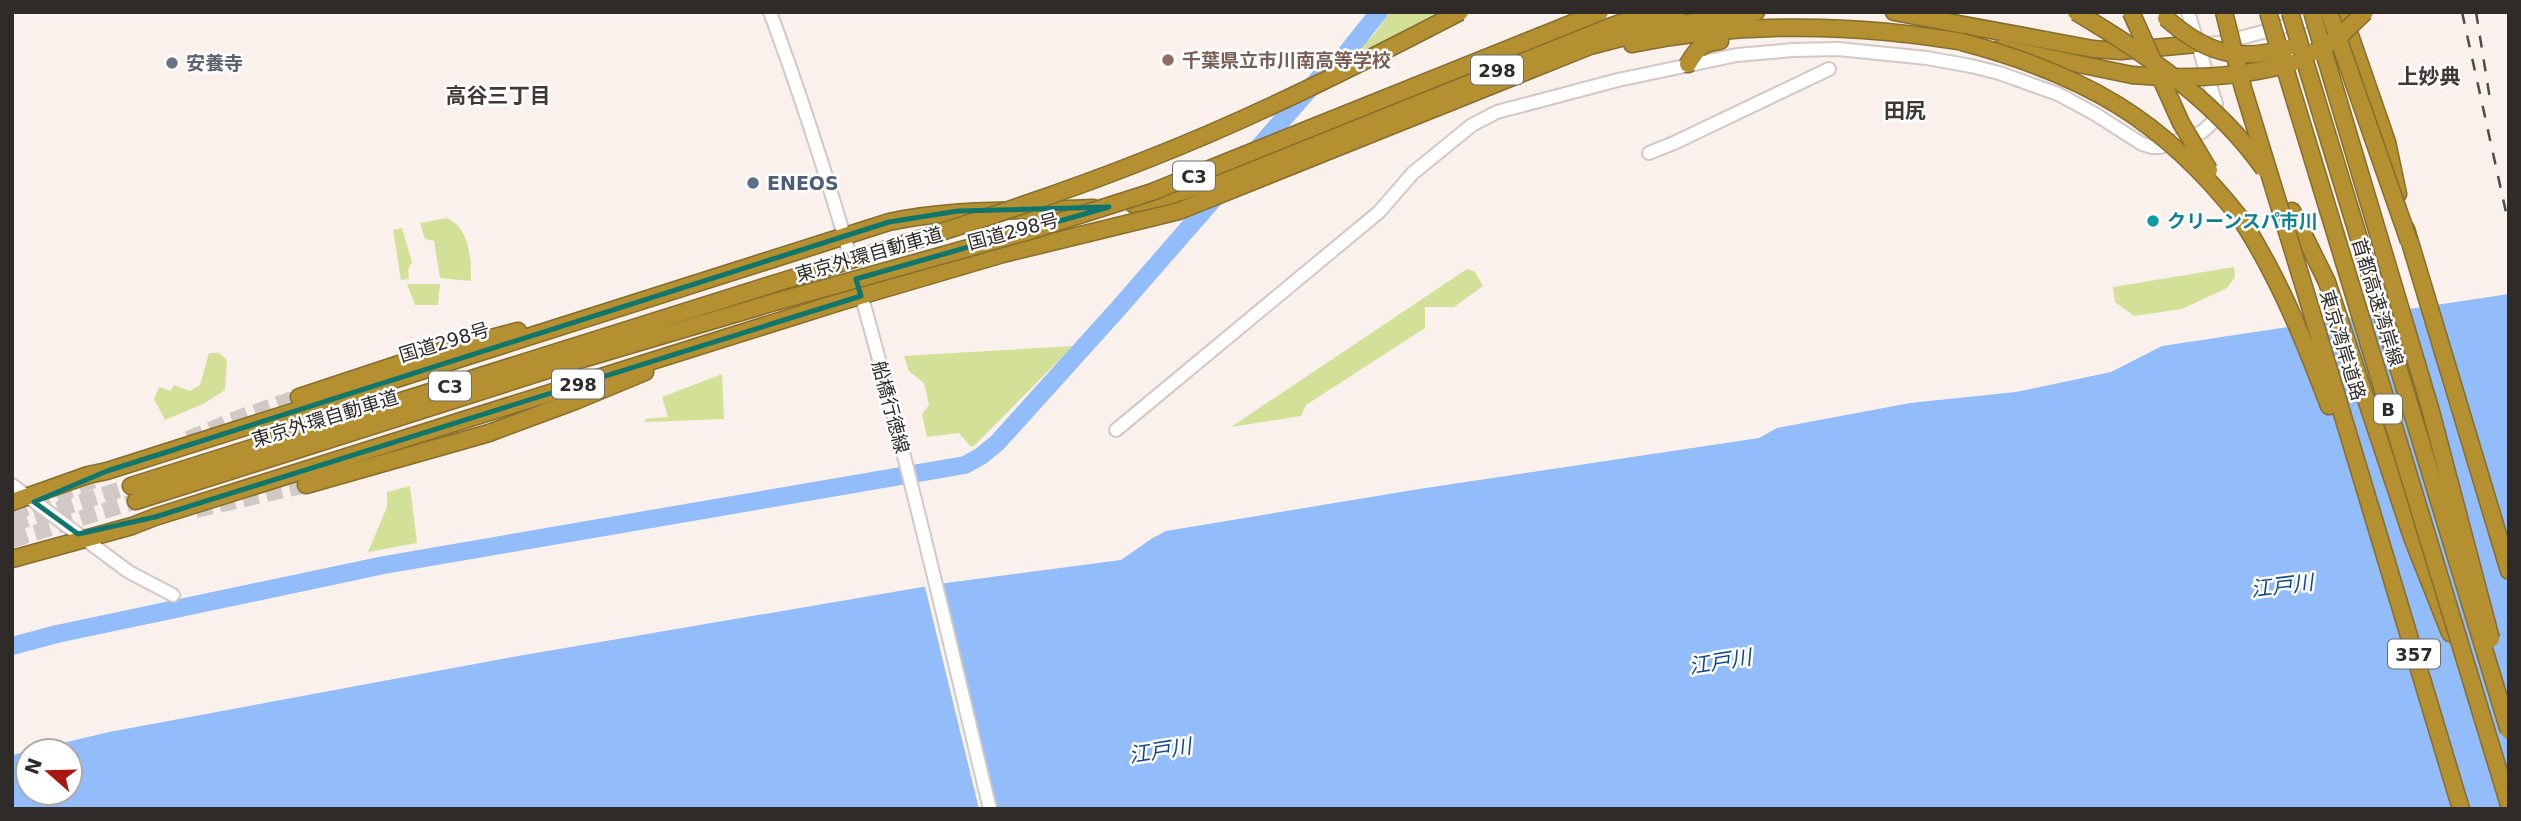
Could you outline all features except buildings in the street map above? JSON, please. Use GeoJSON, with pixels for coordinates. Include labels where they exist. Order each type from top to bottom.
{"type":"FeatureCollection","features":[{"type":"Feature","properties":{"kind":"highway","name":"東京外環自動車道"},"geometry":{"type":"LineString","coordinates":[[1460,12],[1275,104],[1147,160],[1001,213],[770,285],[133,493],[775,302],[1034,230],[1152,192],[1600,12]]}},
{"type":"Feature","properties":{"kind":"highway","name":"国道298号"},"geometry":{"type":"LineString","coordinates":[[12,510],[25,500],[107,471],[889,222],[929,214],[1096,208],[1170,196],[1258,166],[1354,126],[1646,14],[1677,12]]}},
{"type":"Feature","properties":{"kind":"highway","name":"国道298号"},"geometry":{"type":"LineString","coordinates":[[12,550],[132,527],[155,517],[861,296],[1003,254],[1147,220],[1197,205],[1590,46],[1700,20],[1756,12]]}},
{"type":"Feature","properties":{"kind":"highway"},"geometry":{"type":"LineString","coordinates":[[1894,12],[2057,44],[2121,51],[2197,44]]}},
{"type":"Feature","properties":{"kind":"highway"},"geometry":{"type":"LineString","coordinates":[[1960,12],[2005,33]]}},
{"type":"Feature","properties":{"kind":"highway"},"geometry":{"type":"LineString","coordinates":[[2076,12],[2141,54],[2209,108],[2258,161],[2292,211],[2327,282],[2413,540],[2476,697]]}},
{"type":"Feature","properties":{"kind":"highway"},"geometry":{"type":"LineString","coordinates":[[2131,12],[2195,148],[2265,258],[2289,304],[2366,499]]}},
{"type":"Feature","properties":{"kind":"highway"},"geometry":{"type":"LineString","coordinates":[[2138,12],[2157,72]]}},
{"type":"Feature","properties":{"kind":"highway"},"geometry":{"type":"LineString","coordinates":[[2162,12],[2197,43],[2227,54],[2245,55],[2291,47],[2311,37],[2341,12],[2387,142],[2409,241]]}},
{"type":"Feature","properties":{"kind":"highway","name":"東京湾岸道路"},"geometry":{"type":"LineString","coordinates":[[2224,12],[2247,101],[2461,809]]}},
{"type":"Feature","properties":{"kind":"highway","name":"首都高速湾岸線"},"geometry":{"type":"LineString","coordinates":[[2268,12],[2509,805]]}},
{"type":"Feature","properties":{"kind":"highway","name":"首都高速湾岸線"},"geometry":{"type":"LineString","coordinates":[[2290,12],[2509,731]]}},
{"type":"Feature","properties":{"kind":"highway"},"geometry":{"type":"LineString","coordinates":[[2312,12],[2430,408],[2470,552],[2509,710]]}},
{"type":"Feature","properties":{"kind":"highway"},"geometry":{"type":"LineString","coordinates":[[2329,12],[2409,241],[2509,571]]}},
{"type":"Feature","properties":{"kind":"highway"},"geometry":{"type":"LineString","coordinates":[[1506,82],[1584,56],[1661,39],[1759,29],[1834,29],[1894,33],[1962,42],[2132,75],[2189,78],[2220,76],[2270,69],[2307,56],[2339,37],[2365,12]]}},
{"type":"Feature","properties":{"kind":"highway"},"geometry":{"type":"LineString","coordinates":[[1688,64],[1697,48],[1708,43],[1783,37],[1834,29]]}},
{"type":"Feature","properties":{"kind":"highway"},"geometry":{"type":"LineString","coordinates":[[1962,42],[2047,68],[2082,84],[2125,109],[2188,158],[2241,219]]}},
{"type":"Feature","properties":{"kind":"highway"},"geometry":{"type":"LineString","coordinates":[[299,397],[469,343],[601,314]]}},
{"type":"Feature","properties":{"kind":"highway"},"geometry":{"type":"LineString","coordinates":[[306,485],[489,432],[615,385],[711,342]]}},
{"type":"Feature","properties":{"kind":"highway","name":"国道298号"},"geometry":{"type":"LineString","coordinates":[[12,559],[82,536]]}},
{"type":"Feature","properties":{"kind":"street","name":"船橋行徳線"},"geometry":{"type":"LineString","coordinates":[[770,12],[811,126],[861,296],[903,454],[990,809]]}},
{"type":"Feature","properties":{"kind":"street"},"geometry":{"type":"LineString","coordinates":[[1116,430],[1379,212],[1405,180],[1472,125],[1497,112],[1688,64],[1751,53],[1813,49],[1867,51],[1927,58],[1999,73],[2072,102],[2142,144],[2160,146],[2202,132],[2213,122],[2216,104],[2188,12]]}},
{"type":"Feature","properties":{"kind":"street"},"geometry":{"type":"LineString","coordinates":[[2197,44],[2221,43],[2341,12]]}},
{"type":"Feature","properties":{"kind":"street"},"geometry":{"type":"LineString","coordinates":[[1649,153],[1829,69]]}},
{"type":"Feature","properties":{"kind":"street"},"geometry":{"type":"LineString","coordinates":[[12,485],[25,500],[82,536],[130,572],[173,595]]}},
{"type":"Feature","properties":{"kind":"highlighted area"},"geometry":{"type":"Polygon","coordinates":[[[1109,207],[856,279],[861,296],[155,517],[78,534],[34,502],[107,471],[889,222],[958,211],[1109,207]]]}},
{"type":"Feature","properties":{"kind":"green space"},"geometry":{"type":"Polygon","coordinates":[[[1390,12],[1453,12],[1357,61],[1354,56],[1356,50],[1374,34],[1390,12]]]}},
{"type":"Feature","properties":{"kind":"green space"},"geometry":{"type":"Polygon","coordinates":[[[447,218],[455,223],[465,237],[471,281],[440,278],[434,241],[425,239],[420,223],[447,218]]]}},
{"type":"Feature","properties":{"kind":"green space"},"geometry":{"type":"Polygon","coordinates":[[[402,228],[412,262],[408,270],[409,279],[401,280],[393,230],[402,228]]]}},
{"type":"Feature","properties":{"kind":"green space"},"geometry":{"type":"Polygon","coordinates":[[[2234,267],[2235,277],[2227,288],[2182,309],[2134,316],[2115,302],[2113,287],[2234,267]]]}},
{"type":"Feature","properties":{"kind":"green space"},"geometry":{"type":"Polygon","coordinates":[[[1467,269],[1475,272],[1483,286],[1454,307],[1425,307],[1425,328],[1306,405],[1301,416],[1231,427],[1467,269]]]}},
{"type":"Feature","properties":{"kind":"green space"},"geometry":{"type":"Polygon","coordinates":[[[407,284],[440,284],[438,305],[415,305],[407,284]]]}},
{"type":"Feature","properties":{"kind":"green space"},"geometry":{"type":"Polygon","coordinates":[[[1073,346],[974,446],[970,446],[959,433],[927,437],[922,414],[929,405],[924,383],[909,371],[904,356],[1073,346]]]}},
{"type":"Feature","properties":{"kind":"green space"},"geometry":{"type":"Polygon","coordinates":[[[209,353],[219,353],[227,360],[225,390],[203,404],[165,420],[154,399],[159,387],[171,391],[174,385],[190,391],[200,385],[209,353]]]}},
{"type":"Feature","properties":{"kind":"green space"},"geometry":{"type":"Polygon","coordinates":[[[722,374],[724,419],[645,422],[645,419],[668,417],[662,397],[722,374]]]}},
{"type":"Feature","properties":{"kind":"green space"},"geometry":{"type":"Polygon","coordinates":[[[410,486],[417,543],[368,552],[387,507],[387,492],[410,486]]]}},
{"type":"Feature","properties":{"kind":"water","name":"江戸川"},"geometry":{"type":"Polygon","coordinates":[[[2509,294],[2509,809],[12,809],[14,754],[14,807],[84,807],[84,738],[109,732],[507,658],[946,583],[1121,560],[1166,531],[1419,489],[1759,438],[1777,428],[1910,403],[2016,392],[2111,372],[2162,346],[2509,294]]]}},
{"type":"Feature","properties":{"kind":"pier"},"geometry":{"type":"Polygon","coordinates":[[[939,580],[995,809],[979,809],[924,583],[939,580]]]}},
{"type":"Feature","properties":{"kind":"waterway"},"geometry":{"type":"LineString","coordinates":[[1251,156],[1328,68],[1344,56],[1379,12]]}},
{"type":"Feature","properties":{"kind":"waterway"},"geometry":{"type":"LineString","coordinates":[[12,646],[57,634],[384,565],[965,465],[997,443],[1219,193]]}},
{"type":"Feature","properties":{"kind":"tunnel"},"geometry":{"type":"LineString","coordinates":[[188,439],[299,397]]}},
{"type":"Feature","properties":{"kind":"tunnel"},"geometry":{"type":"LineString","coordinates":[[12,514],[94,480]]}},
{"type":"Feature","properties":{"kind":"tunnel"},"geometry":{"type":"LineString","coordinates":[[196,510],[306,485]]}},
{"type":"Feature","properties":{"kind":"tunnel"},"geometry":{"type":"LineString","coordinates":[[12,524],[131,486]]}},
{"type":"Feature","properties":{"kind":"tunnel"},"geometry":{"type":"LineString","coordinates":[[12,540],[136,501]]}},
{"type":"Feature","properties":{"kind":"railway"},"geometry":{"type":"LineString","coordinates":[[2462,12],[2509,226]]}},
{"type":"Feature","properties":{"kind":"railway"},"geometry":{"type":"LineString","coordinates":[[2476,12],[2490,99]]}},
{"type":"Feature","properties":{"kind":"place","name":"千葉県立市川南高等学校"},"geometry":{"type":"Point","coordinates":[1168,60]}},
{"type":"Feature","properties":{"kind":"place","name":"安養寺"},"geometry":{"type":"Point","coordinates":[172,63]}},
{"type":"Feature","properties":{"kind":"place","name":"ENEOS"},"geometry":{"type":"Point","coordinates":[753,183]}},
{"type":"Feature","properties":{"kind":"place","name":"クリーンスパ市川"},"geometry":{"type":"Point","coordinates":[2153,221]}},
{"type":"Feature","properties":{"kind":"district","name":"上妙典"},"geometry":{"type":"Point","coordinates":[2429,77]}},
{"type":"Feature","properties":{"kind":"district","name":"高谷三丁目"},"geometry":{"type":"Point","coordinates":[498,96]}},
{"type":"Feature","properties":{"kind":"district","name":"田尻"},"geometry":{"type":"Point","coordinates":[1905,111]}}]}
